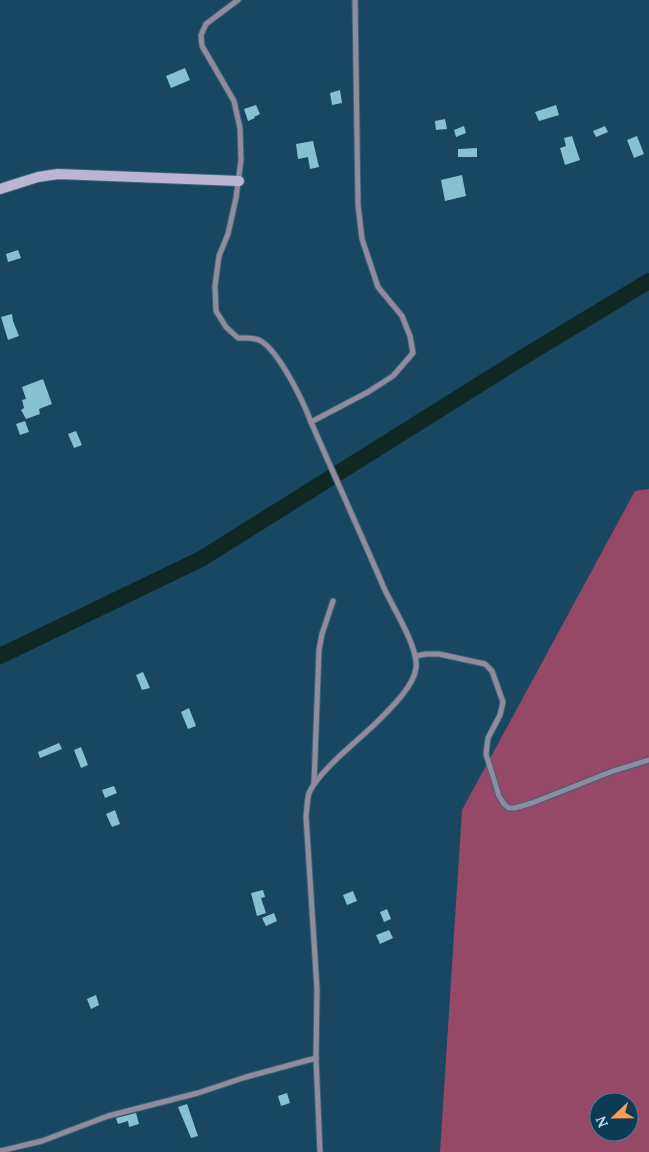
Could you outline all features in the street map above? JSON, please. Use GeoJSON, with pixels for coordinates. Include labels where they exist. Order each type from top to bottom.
{"type":"FeatureCollection","features":[{"type":"Feature","properties":{"kind":"street"},"geometry":{"type":"LineString","coordinates":[[238,0],[206,24],[201,35],[202,46],[234,101],[240,128],[241,160],[239,181],[228,234],[219,256],[214,286],[216,311],[226,327],[238,338],[252,338],[261,341],[274,353],[298,393],[416,656],[416,671],[407,689],[374,725],[320,776],[308,794],[306,816],[317,989],[316,1058],[320,1152]]}},
{"type":"Feature","properties":{"kind":"street"},"geometry":{"type":"LineString","coordinates":[[311,422],[394,376],[412,353],[410,336],[402,316],[378,287],[362,239],[358,205],[355,0]]}},
{"type":"Feature","properties":{"kind":"street"},"geometry":{"type":"LineString","coordinates":[[0,189],[38,177],[58,174],[239,181]]}},
{"type":"Feature","properties":{"kind":"street"},"geometry":{"type":"LineString","coordinates":[[314,784],[319,650],[322,634],[333,601]]}},
{"type":"Feature","properties":{"kind":"street"},"geometry":{"type":"LineString","coordinates":[[416,656],[426,654],[447,656],[484,664],[492,671],[503,702],[500,715],[488,738],[486,754],[499,796],[509,808],[532,803],[613,771],[649,760]]}},
{"type":"Feature","properties":{"kind":"street"},"geometry":{"type":"LineString","coordinates":[[0,1151],[42,1141],[108,1116],[198,1093],[246,1077],[316,1058]]}},
{"type":"Feature","properties":{"kind":"shaded area"},"geometry":{"type":"Polygon","coordinates":[[[649,489],[649,1152],[440,1152],[462,810],[635,491],[649,489]]]}},
{"type":"Feature","properties":{"kind":"building"},"geometry":{"type":"Polygon","coordinates":[[[185,68],[190,80],[171,88],[166,76],[185,68]]]}},
{"type":"Feature","properties":{"kind":"building"},"geometry":{"type":"Polygon","coordinates":[[[340,90],[342,103],[332,105],[330,93],[340,90]]]}},
{"type":"Feature","properties":{"kind":"building"},"geometry":{"type":"Polygon","coordinates":[[[256,105],[260,114],[248,121],[244,109],[256,105]]]}},
{"type":"Feature","properties":{"kind":"building"},"geometry":{"type":"Polygon","coordinates":[[[556,105],[559,115],[539,121],[535,112],[556,105]]]}},
{"type":"Feature","properties":{"kind":"building"},"geometry":{"type":"Polygon","coordinates":[[[445,119],[447,129],[436,130],[435,121],[445,119]]]}},
{"type":"Feature","properties":{"kind":"building"},"geometry":{"type":"Polygon","coordinates":[[[464,126],[466,133],[456,137],[454,130],[464,126]]]}},
{"type":"Feature","properties":{"kind":"building"},"geometry":{"type":"Polygon","coordinates":[[[605,126],[608,132],[596,137],[593,131],[605,126]]]}},
{"type":"Feature","properties":{"kind":"building"},"geometry":{"type":"Polygon","coordinates":[[[572,136],[580,160],[565,165],[560,148],[566,146],[564,138],[572,136]]]}},
{"type":"Feature","properties":{"kind":"building"},"geometry":{"type":"Polygon","coordinates":[[[637,136],[644,154],[634,158],[627,140],[637,136]]]}},
{"type":"Feature","properties":{"kind":"building"},"geometry":{"type":"Polygon","coordinates":[[[313,141],[319,167],[310,169],[308,157],[298,159],[296,144],[313,141]]]}},
{"type":"Feature","properties":{"kind":"building"},"geometry":{"type":"Polygon","coordinates":[[[477,148],[477,157],[458,157],[458,149],[477,148]]]}},
{"type":"Feature","properties":{"kind":"building"},"geometry":{"type":"Polygon","coordinates":[[[462,175],[466,196],[445,201],[441,180],[462,175]]]}},
{"type":"Feature","properties":{"kind":"building"},"geometry":{"type":"Polygon","coordinates":[[[18,250],[21,258],[8,262],[6,254],[18,250]]]}},
{"type":"Feature","properties":{"kind":"building"},"geometry":{"type":"Polygon","coordinates":[[[12,314],[19,336],[8,340],[1,317],[12,314]]]}},
{"type":"Feature","properties":{"kind":"building"},"geometry":{"type":"Polygon","coordinates":[[[43,379],[52,404],[39,409],[40,414],[26,419],[21,410],[24,408],[22,400],[26,399],[22,387],[43,379]]]}},
{"type":"Feature","properties":{"kind":"building"},"geometry":{"type":"Polygon","coordinates":[[[25,421],[29,432],[20,435],[16,424],[25,421]]]}},
{"type":"Feature","properties":{"kind":"building"},"geometry":{"type":"Polygon","coordinates":[[[76,431],[82,445],[74,448],[68,434],[76,431]]]}},
{"type":"Feature","properties":{"kind":"building"},"geometry":{"type":"Polygon","coordinates":[[[143,672],[150,688],[142,690],[136,675],[143,672]]]}},
{"type":"Feature","properties":{"kind":"building"},"geometry":{"type":"Polygon","coordinates":[[[189,708],[196,726],[188,729],[181,712],[189,708]]]}},
{"type":"Feature","properties":{"kind":"building"},"geometry":{"type":"Polygon","coordinates":[[[59,743],[62,749],[40,758],[38,752],[59,743]]]}},
{"type":"Feature","properties":{"kind":"building"},"geometry":{"type":"Polygon","coordinates":[[[81,747],[88,765],[81,768],[74,750],[81,747]]]}},
{"type":"Feature","properties":{"kind":"building"},"geometry":{"type":"Polygon","coordinates":[[[114,786],[117,793],[105,798],[102,790],[114,786]]]}},
{"type":"Feature","properties":{"kind":"building"},"geometry":{"type":"Polygon","coordinates":[[[115,810],[120,824],[112,827],[106,814],[115,810]]]}},
{"type":"Feature","properties":{"kind":"building"},"geometry":{"type":"Polygon","coordinates":[[[263,890],[265,897],[261,898],[266,913],[257,916],[251,893],[263,890]]]}},
{"type":"Feature","properties":{"kind":"building"},"geometry":{"type":"Polygon","coordinates":[[[353,891],[357,901],[347,905],[343,895],[353,891]]]}},
{"type":"Feature","properties":{"kind":"building"},"geometry":{"type":"Polygon","coordinates":[[[387,909],[391,919],[384,922],[380,912],[387,909]]]}},
{"type":"Feature","properties":{"kind":"building"},"geometry":{"type":"Polygon","coordinates":[[[274,913],[277,921],[266,926],[262,918],[274,913]]]}},
{"type":"Feature","properties":{"kind":"building"},"geometry":{"type":"Polygon","coordinates":[[[389,930],[393,938],[380,944],[376,935],[389,930]]]}},
{"type":"Feature","properties":{"kind":"building"},"geometry":{"type":"Polygon","coordinates":[[[96,995],[99,1005],[91,1009],[87,999],[96,995]]]}},
{"type":"Feature","properties":{"kind":"building"},"geometry":{"type":"Polygon","coordinates":[[[287,1093],[290,1103],[281,1106],[278,1096],[287,1093]]]}},
{"type":"Feature","properties":{"kind":"building"},"geometry":{"type":"Polygon","coordinates":[[[187,1104],[198,1136],[191,1138],[178,1107],[187,1104]]]}},
{"type":"Feature","properties":{"kind":"building"},"geometry":{"type":"Polygon","coordinates":[[[136,1113],[139,1124],[129,1127],[128,1121],[118,1124],[116,1118],[136,1113]]]}},
{"type":"Feature","properties":{"kind":"waterway"},"geometry":{"type":"LineString","coordinates":[[0,656],[201,559],[525,356],[649,281]]}}]}
